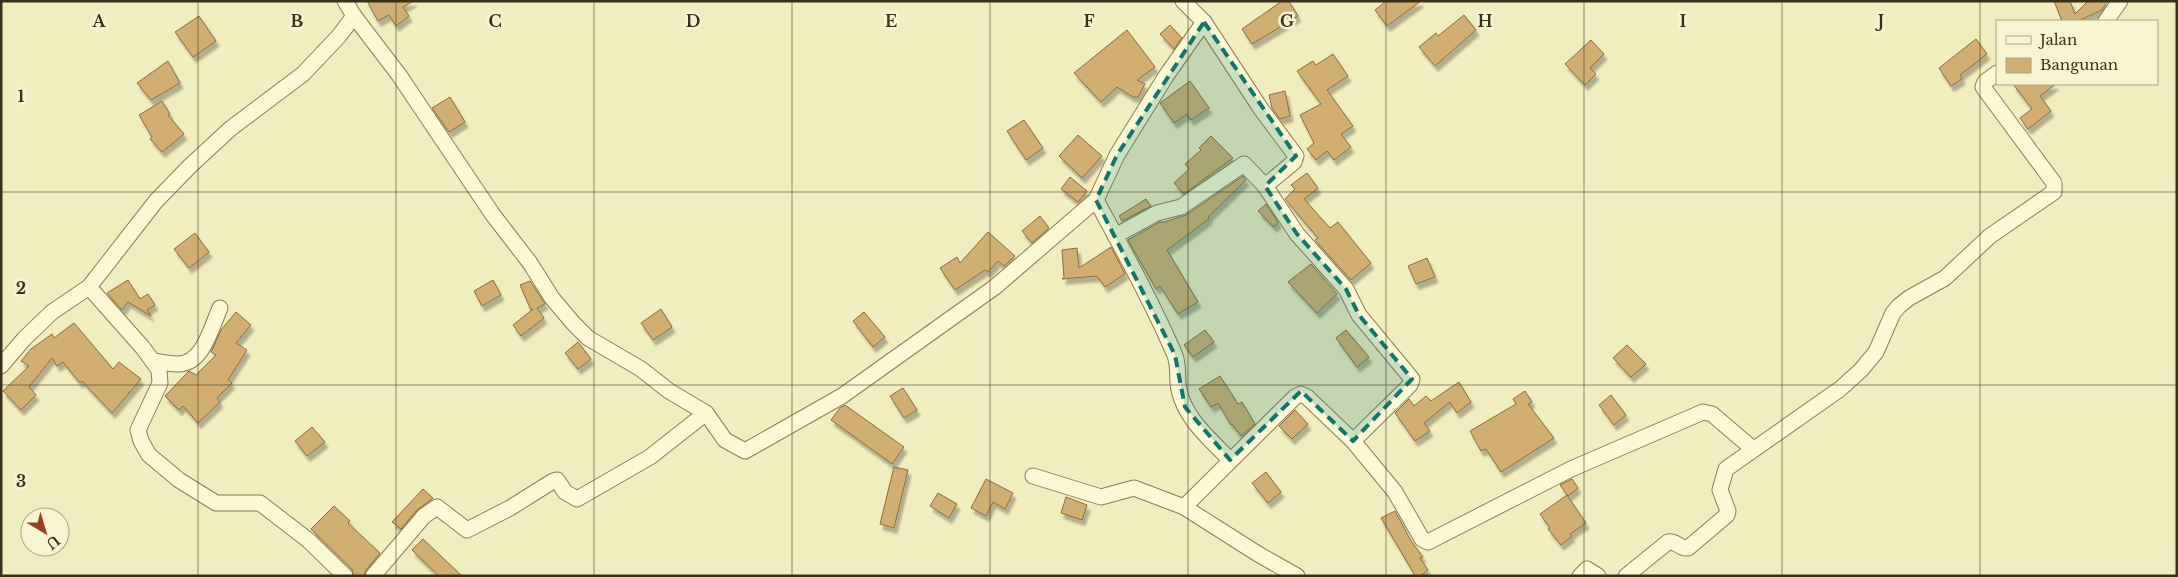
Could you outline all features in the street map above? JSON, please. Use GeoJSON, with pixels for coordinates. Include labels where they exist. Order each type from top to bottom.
{"type":"FeatureCollection","features":[{"type":"Feature","properties":{"kind":"street"},"geometry":{"type":"LineString","coordinates":[[345,1],[354,16],[399,75],[493,214],[530,263],[552,298],[573,323],[588,338],[641,369],[669,391],[706,413],[725,440],[745,451],[842,396],[995,287],[1096,200],[1116,155],[1166,76],[1204,22]]}},
{"type":"Feature","properties":{"kind":"street"},"geometry":{"type":"LineString","coordinates":[[1183,1],[1204,22],[1261,109],[1296,156],[1295,160],[1265,186]]}},
{"type":"Feature","properties":{"kind":"street"},"geometry":{"type":"LineString","coordinates":[[2107,20],[2120,1]]}},
{"type":"Feature","properties":{"kind":"street"},"geometry":{"type":"LineString","coordinates":[[1,366],[24,339],[52,312],[89,287],[156,201],[230,129],[303,74],[339,36],[354,16]]}},
{"type":"Feature","properties":{"kind":"street"},"geometry":{"type":"LineString","coordinates":[[1626,576],[1668,542],[1671,541],[1684,548],[1688,548],[1727,515],[1728,511],[1720,490],[1725,471],[1753,449],[1840,389],[1861,370],[1876,352],[1893,313],[1908,298],[1946,278],[1990,236],[2054,192],[2054,183],[1983,87],[1985,82],[1996,74]]}},
{"type":"Feature","properties":{"kind":"street"},"geometry":{"type":"LineString","coordinates":[[1115,236],[1157,213],[1181,207],[1244,164],[1265,186],[1298,234],[1346,289],[1359,315],[1412,379],[1410,385],[1353,440]]}},
{"type":"Feature","properties":{"kind":"street"},"geometry":{"type":"LineString","coordinates":[[1096,200],[1143,287],[1175,355],[1178,389],[1185,407],[1195,424],[1230,460]]}},
{"type":"Feature","properties":{"kind":"street"},"geometry":{"type":"LineString","coordinates":[[89,287],[154,360],[159,370],[160,383],[138,430],[141,441],[149,455],[179,480],[216,503],[260,503],[308,540],[345,576]]}},
{"type":"Feature","properties":{"kind":"street"},"geometry":{"type":"LineString","coordinates":[[154,360],[178,364],[195,359],[220,308]]}},
{"type":"Feature","properties":{"kind":"street"},"geometry":{"type":"LineString","coordinates":[[1184,507],[1295,397],[1301,394],[1307,397],[1353,440],[1395,492],[1421,537],[1428,542],[1571,468],[1703,412],[1712,414],[1753,449]]}},
{"type":"Feature","properties":{"kind":"street"},"geometry":{"type":"LineString","coordinates":[[373,576],[424,516],[437,507],[467,530],[510,508],[553,481],[558,480],[566,492],[577,499],[650,457],[706,413]]}},
{"type":"Feature","properties":{"kind":"street"},"geometry":{"type":"LineString","coordinates":[[1033,476],[1101,497],[1134,488],[1184,507],[1258,554],[1297,576]]}},
{"type":"Feature","properties":{"kind":"street"},"geometry":{"type":"LineString","coordinates":[[1580,576],[1588,570],[1598,576]]}},
{"type":"Feature","properties":{"kind":"highlighted area"},"geometry":{"type":"Polygon","coordinates":[[[1204,22],[1296,156],[1265,186],[1297,234],[1346,289],[1359,315],[1412,379],[1353,441],[1301,391],[1230,460],[1185,407],[1175,355],[1096,200],[1117,155],[1204,22]]]}},
{"type":"Feature","properties":{"kind":"building"},"geometry":{"type":"Polygon","coordinates":[[[367,1],[414,1],[403,7],[409,16],[396,26],[389,15],[378,21],[367,1]]]}},
{"type":"Feature","properties":{"kind":"building"},"geometry":{"type":"Polygon","coordinates":[[[1282,1],[1289,1],[1298,16],[1252,44],[1242,29],[1282,1]]]}},
{"type":"Feature","properties":{"kind":"building"},"geometry":{"type":"Polygon","coordinates":[[[1386,1],[1421,1],[1387,26],[1375,10],[1386,1]]]}},
{"type":"Feature","properties":{"kind":"building"},"geometry":{"type":"Polygon","coordinates":[[[2054,1],[2070,1],[2075,14],[2088,1],[2108,1],[2102,10],[2080,20],[2062,20],[2054,1]]]}},
{"type":"Feature","properties":{"kind":"building"},"geometry":{"type":"Polygon","coordinates":[[[1464,15],[1476,30],[1435,66],[1419,47],[1436,33],[1438,36],[1464,15]]]}},
{"type":"Feature","properties":{"kind":"building"},"geometry":{"type":"Polygon","coordinates":[[[199,16],[216,41],[193,57],[175,32],[199,16]]]}},
{"type":"Feature","properties":{"kind":"building"},"geometry":{"type":"Polygon","coordinates":[[[1170,25],[1182,38],[1174,49],[1160,34],[1170,25]]]}},
{"type":"Feature","properties":{"kind":"building"},"geometry":{"type":"Polygon","coordinates":[[[1127,30],[1155,67],[1137,80],[1145,84],[1138,97],[1133,97],[1117,87],[1101,102],[1074,73],[1127,30]]]}},
{"type":"Feature","properties":{"kind":"building"},"geometry":{"type":"Polygon","coordinates":[[[1976,39],[1987,54],[1960,75],[1962,79],[1951,86],[1939,68],[1976,39]]]}},
{"type":"Feature","properties":{"kind":"building"},"geometry":{"type":"Polygon","coordinates":[[[1591,40],[1604,54],[1590,68],[1596,74],[1585,85],[1565,64],[1591,40]]]}},
{"type":"Feature","properties":{"kind":"building"},"geometry":{"type":"Polygon","coordinates":[[[1333,54],[1348,76],[1327,90],[1353,126],[1341,134],[1351,147],[1334,160],[1327,151],[1316,160],[1307,149],[1314,143],[1300,115],[1321,104],[1297,71],[1313,61],[1316,65],[1333,54]]]}},
{"type":"Feature","properties":{"kind":"building"},"geometry":{"type":"Polygon","coordinates":[[[168,61],[180,83],[151,100],[137,83],[168,61]]]}},
{"type":"Feature","properties":{"kind":"building"},"geometry":{"type":"Polygon","coordinates":[[[1190,81],[1209,108],[1191,120],[1187,114],[1174,123],[1160,103],[1190,81]]]}},
{"type":"Feature","properties":{"kind":"building"},"geometry":{"type":"Polygon","coordinates":[[[2014,85],[2055,85],[2040,96],[2051,111],[2028,129],[2020,118],[2032,109],[2014,85]]]}},
{"type":"Feature","properties":{"kind":"building"},"geometry":{"type":"Polygon","coordinates":[[[1285,91],[1290,116],[1280,119],[1272,108],[1269,95],[1285,91]]]}},
{"type":"Feature","properties":{"kind":"building"},"geometry":{"type":"Polygon","coordinates":[[[450,97],[465,122],[449,132],[432,108],[450,97]]]}},
{"type":"Feature","properties":{"kind":"building"},"geometry":{"type":"Polygon","coordinates":[[[162,101],[170,114],[168,115],[184,134],[162,152],[150,139],[152,137],[139,115],[162,101]]]}},
{"type":"Feature","properties":{"kind":"building"},"geometry":{"type":"Polygon","coordinates":[[[1024,120],[1043,148],[1026,160],[1007,131],[1024,120]]]}},
{"type":"Feature","properties":{"kind":"building"},"geometry":{"type":"Polygon","coordinates":[[[1078,135],[1102,156],[1082,178],[1059,156],[1078,135]]]}},
{"type":"Feature","properties":{"kind":"building"},"geometry":{"type":"Polygon","coordinates":[[[1211,136],[1233,158],[1184,194],[1174,183],[1189,169],[1185,164],[1201,150],[1199,148],[1211,136]]]}},
{"type":"Feature","properties":{"kind":"building"},"geometry":{"type":"Polygon","coordinates":[[[1307,173],[1318,188],[1304,199],[1330,228],[1338,222],[1371,263],[1351,280],[1315,240],[1318,238],[1285,199],[1295,189],[1291,185],[1307,173]]]}},
{"type":"Feature","properties":{"kind":"building"},"geometry":{"type":"Polygon","coordinates":[[[1243,176],[1246,180],[1208,217],[1209,219],[1167,250],[1198,302],[1178,314],[1160,286],[1156,289],[1128,240],[1160,222],[1186,215],[1243,176]]]}},
{"type":"Feature","properties":{"kind":"building"},"geometry":{"type":"Polygon","coordinates":[[[1070,177],[1087,191],[1078,202],[1061,189],[1070,177]]]}},
{"type":"Feature","properties":{"kind":"building"},"geometry":{"type":"Polygon","coordinates":[[[1146,199],[1151,206],[1122,221],[1119,216],[1146,199]]]}},
{"type":"Feature","properties":{"kind":"building"},"geometry":{"type":"Polygon","coordinates":[[[1266,204],[1278,222],[1274,227],[1258,211],[1266,204]]]}},
{"type":"Feature","properties":{"kind":"building"},"geometry":{"type":"Polygon","coordinates":[[[1040,216],[1049,228],[1032,243],[1022,231],[1040,216]]]}},
{"type":"Feature","properties":{"kind":"building"},"geometry":{"type":"Polygon","coordinates":[[[988,232],[1015,256],[1004,266],[998,261],[988,272],[985,270],[955,290],[940,268],[957,257],[960,263],[988,232]]]}},
{"type":"Feature","properties":{"kind":"building"},"geometry":{"type":"Polygon","coordinates":[[[195,233],[209,252],[189,268],[174,249],[195,233]]]}},
{"type":"Feature","properties":{"kind":"building"},"geometry":{"type":"Polygon","coordinates":[[[1111,247],[1125,274],[1105,287],[1097,276],[1062,279],[1064,278],[1062,250],[1077,248],[1079,268],[1111,247]]]}},
{"type":"Feature","properties":{"kind":"building"},"geometry":{"type":"Polygon","coordinates":[[[1427,258],[1435,277],[1416,284],[1408,266],[1427,258]]]}},
{"type":"Feature","properties":{"kind":"building"},"geometry":{"type":"Polygon","coordinates":[[[1311,264],[1337,294],[1317,313],[1288,282],[1311,264]]]}},
{"type":"Feature","properties":{"kind":"building"},"geometry":{"type":"Polygon","coordinates":[[[128,280],[140,299],[148,294],[155,305],[147,310],[151,316],[128,302],[122,310],[107,293],[128,280]]]}},
{"type":"Feature","properties":{"kind":"building"},"geometry":{"type":"Polygon","coordinates":[[[493,280],[501,295],[482,306],[474,291],[493,280]]]}},
{"type":"Feature","properties":{"kind":"building"},"geometry":{"type":"Polygon","coordinates":[[[530,281],[545,304],[537,308],[544,318],[521,336],[513,325],[533,309],[531,310],[520,285],[530,281]]]}},
{"type":"Feature","properties":{"kind":"building"},"geometry":{"type":"Polygon","coordinates":[[[661,309],[672,327],[653,340],[641,323],[661,309]]]}},
{"type":"Feature","properties":{"kind":"building"},"geometry":{"type":"Polygon","coordinates":[[[236,312],[251,325],[236,343],[247,350],[228,380],[232,383],[217,398],[220,402],[198,423],[183,406],[179,410],[165,396],[189,371],[196,375],[216,355],[211,352],[221,330],[236,312]]]}},
{"type":"Feature","properties":{"kind":"building"},"geometry":{"type":"Polygon","coordinates":[[[864,312],[885,337],[873,347],[853,321],[864,312]]]}},
{"type":"Feature","properties":{"kind":"building"},"geometry":{"type":"Polygon","coordinates":[[[74,323],[113,369],[119,362],[141,379],[112,413],[82,381],[80,383],[63,362],[57,366],[52,358],[29,387],[36,395],[21,410],[3,391],[29,366],[21,361],[31,349],[52,334],[54,338],[74,323]]]}},
{"type":"Feature","properties":{"kind":"building"},"geometry":{"type":"Polygon","coordinates":[[[1205,330],[1214,342],[1193,357],[1184,345],[1205,330]]]}},
{"type":"Feature","properties":{"kind":"building"},"geometry":{"type":"Polygon","coordinates":[[[1346,330],[1369,357],[1357,367],[1336,338],[1346,330]]]}},
{"type":"Feature","properties":{"kind":"building"},"geometry":{"type":"Polygon","coordinates":[[[578,342],[591,359],[578,369],[565,353],[578,342]]]}},
{"type":"Feature","properties":{"kind":"building"},"geometry":{"type":"Polygon","coordinates":[[[1627,345],[1646,364],[1631,377],[1613,358],[1627,345]]]}},
{"type":"Feature","properties":{"kind":"building"},"geometry":{"type":"Polygon","coordinates":[[[1220,376],[1238,404],[1242,402],[1255,424],[1241,436],[1231,425],[1218,403],[1211,407],[1199,389],[1220,376]]]}},
{"type":"Feature","properties":{"kind":"building"},"geometry":{"type":"Polygon","coordinates":[[[1459,382],[1471,402],[1457,413],[1450,402],[1424,423],[1430,431],[1415,441],[1395,413],[1409,399],[1414,406],[1426,396],[1431,401],[1459,382]]]}},
{"type":"Feature","properties":{"kind":"building"},"geometry":{"type":"Polygon","coordinates":[[[903,388],[917,410],[904,418],[890,396],[903,388]]]}},
{"type":"Feature","properties":{"kind":"building"},"geometry":{"type":"Polygon","coordinates":[[[1525,391],[1532,402],[1528,404],[1554,438],[1501,472],[1486,449],[1481,451],[1470,431],[1516,404],[1513,399],[1525,391]]]}},
{"type":"Feature","properties":{"kind":"building"},"geometry":{"type":"Polygon","coordinates":[[[1611,395],[1626,415],[1614,425],[1599,405],[1611,395]]]}},
{"type":"Feature","properties":{"kind":"building"},"geometry":{"type":"Polygon","coordinates":[[[845,405],[904,447],[892,464],[831,420],[840,408],[845,405]]]}},
{"type":"Feature","properties":{"kind":"building"},"geometry":{"type":"Polygon","coordinates":[[[1295,410],[1308,424],[1292,439],[1279,426],[1295,410]]]}},
{"type":"Feature","properties":{"kind":"building"},"geometry":{"type":"Polygon","coordinates":[[[312,427],[325,442],[307,456],[295,441],[312,427]]]}},
{"type":"Feature","properties":{"kind":"building"},"geometry":{"type":"Polygon","coordinates":[[[894,467],[908,470],[894,528],[880,524],[894,467]]]}},
{"type":"Feature","properties":{"kind":"building"},"geometry":{"type":"Polygon","coordinates":[[[1266,472],[1281,492],[1268,503],[1252,483],[1266,472]]]}},
{"type":"Feature","properties":{"kind":"building"},"geometry":{"type":"Polygon","coordinates":[[[986,479],[1013,493],[1005,509],[993,502],[986,516],[971,508],[986,479]]]}},
{"type":"Feature","properties":{"kind":"building"},"geometry":{"type":"Polygon","coordinates":[[[1572,479],[1578,488],[1568,496],[1560,485],[1572,479]]]}},
{"type":"Feature","properties":{"kind":"building"},"geometry":{"type":"Polygon","coordinates":[[[423,489],[433,498],[417,510],[401,529],[392,522],[423,489]]]}},
{"type":"Feature","properties":{"kind":"building"},"geometry":{"type":"Polygon","coordinates":[[[938,493],[957,504],[949,518],[930,506],[938,493]]]}},
{"type":"Feature","properties":{"kind":"building"},"geometry":{"type":"Polygon","coordinates":[[[1567,495],[1586,523],[1570,534],[1572,536],[1561,545],[1548,529],[1550,528],[1540,514],[1567,495]]]}},
{"type":"Feature","properties":{"kind":"building"},"geometry":{"type":"Polygon","coordinates":[[[1066,497],[1087,505],[1082,520],[1061,513],[1066,497]]]}},
{"type":"Feature","properties":{"kind":"building"},"geometry":{"type":"Polygon","coordinates":[[[334,506],[350,521],[348,523],[380,553],[366,570],[364,576],[354,576],[352,569],[311,529],[334,506]]]}},
{"type":"Feature","properties":{"kind":"building"},"geometry":{"type":"Polygon","coordinates":[[[1395,511],[1411,541],[1423,557],[1420,558],[1428,570],[1420,576],[1415,576],[1381,518],[1395,511]]]}},
{"type":"Feature","properties":{"kind":"building"},"geometry":{"type":"Polygon","coordinates":[[[423,539],[462,576],[439,576],[412,550],[423,539]]]}}]}
